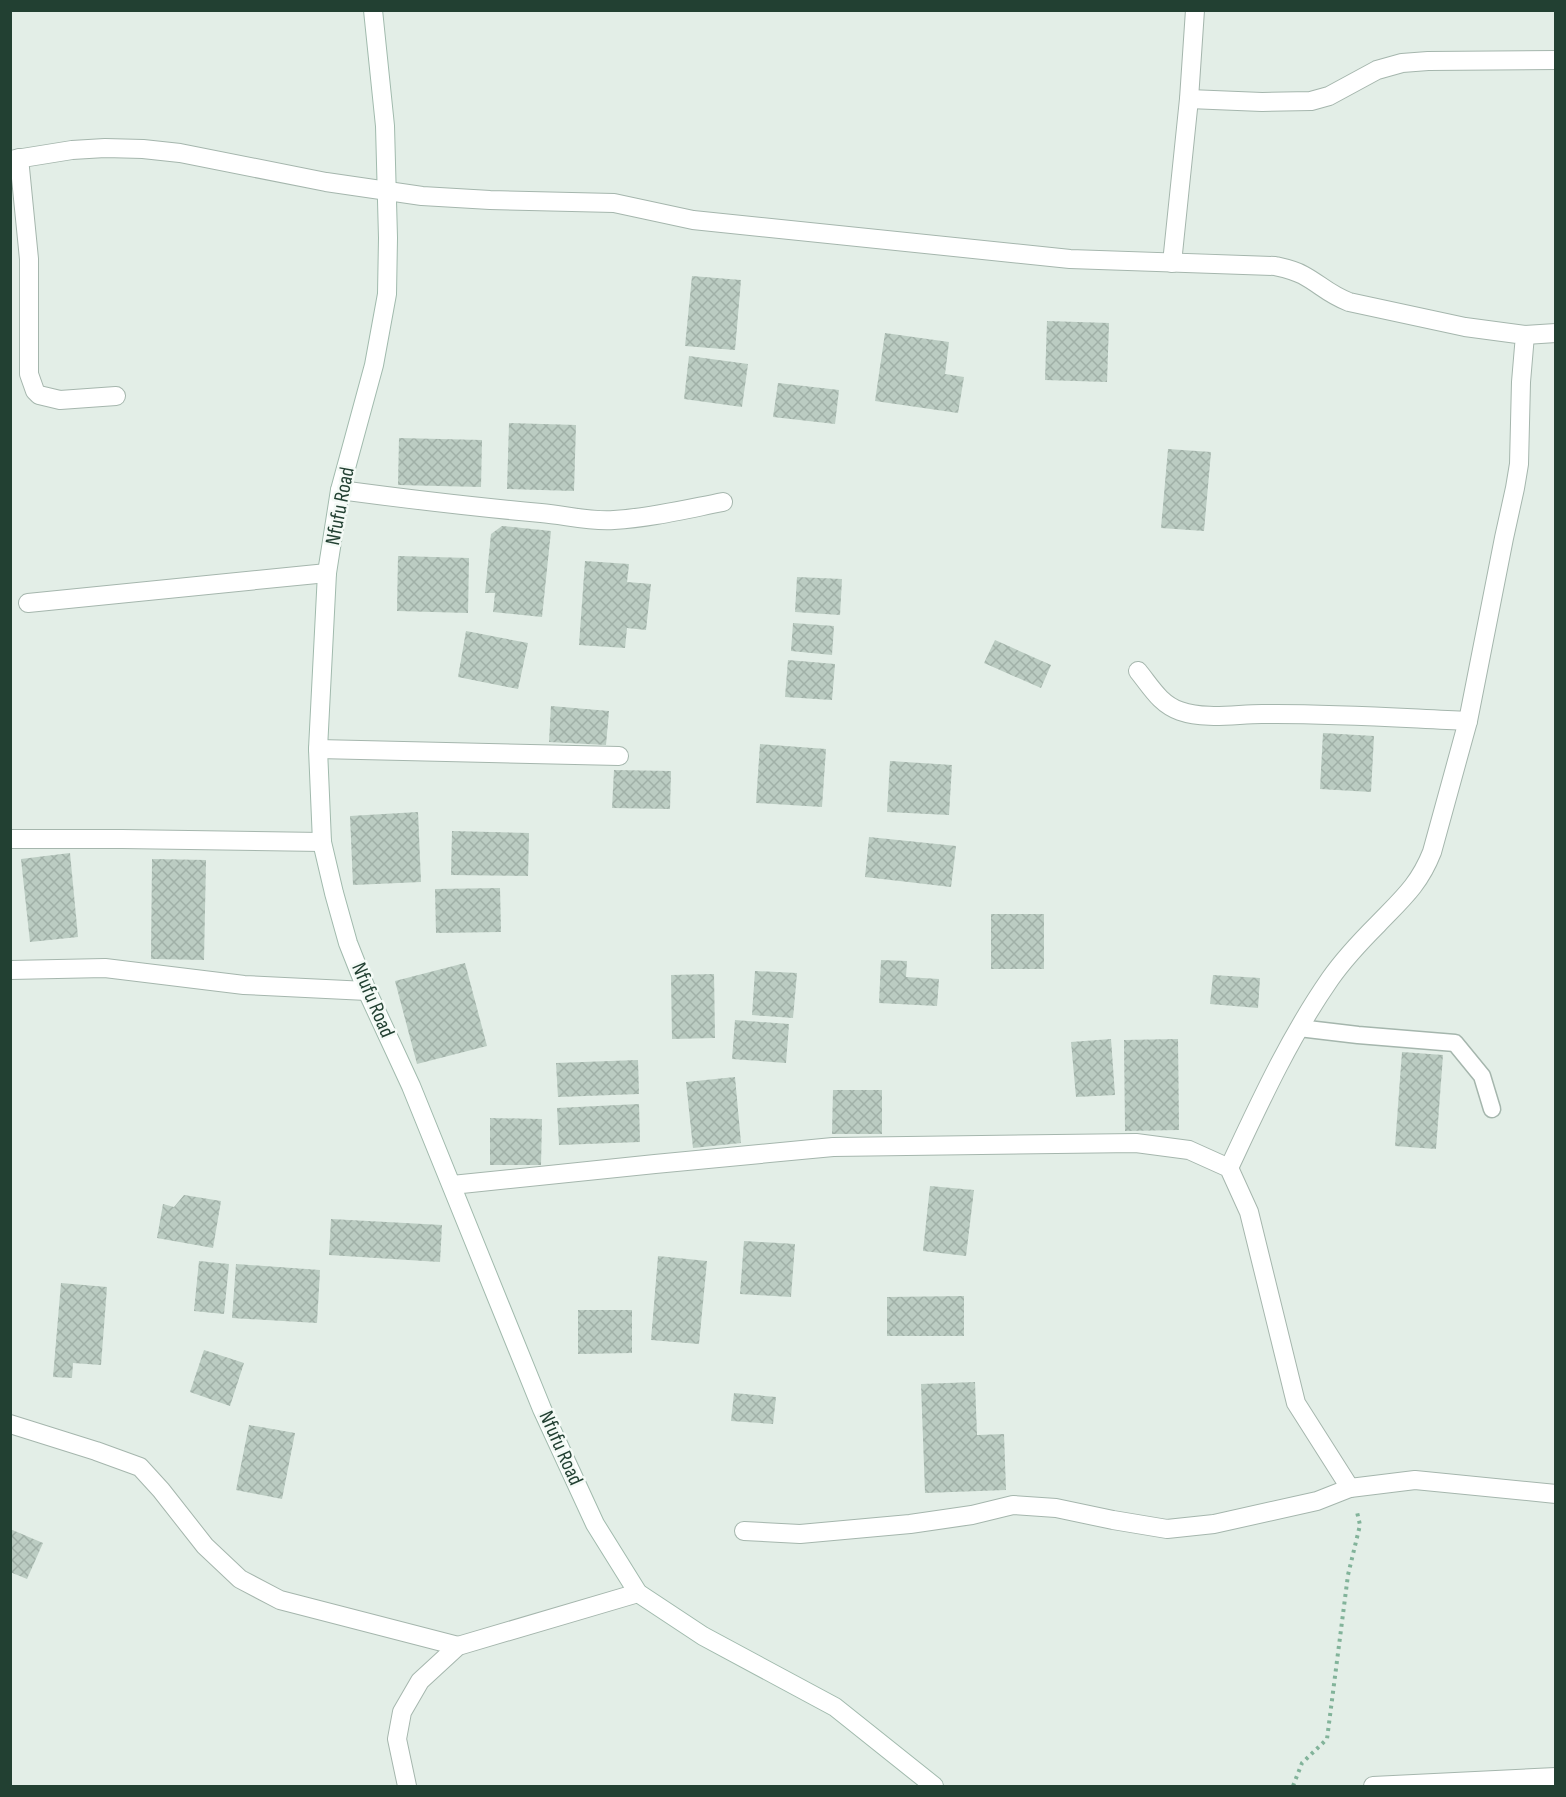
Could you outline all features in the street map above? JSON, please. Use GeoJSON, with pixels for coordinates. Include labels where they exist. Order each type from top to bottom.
{"type":"FeatureCollection","features":[{"type":"Feature","properties":{"kind":"street","name":"Nfufu Road"},"geometry":{"type":"LineString","coordinates":[[373,10],[385,126],[387,294],[374,365],[340,490],[327,573],[318,749],[322,842],[348,943],[367,991],[411,1086],[542,1409],[595,1524],[638,1593],[703,1636],[835,1707],[934,1786]]}},
{"type":"Feature","properties":{"kind":"street"},"geometry":{"type":"LineString","coordinates":[[1172,263],[1189,99],[1195,10]]}},
{"type":"Feature","properties":{"kind":"street"},"geometry":{"type":"LineString","coordinates":[[1189,99],[1262,102],[1311,101],[1329,96],[1377,70],[1402,63],[1556,60]]}},
{"type":"Feature","properties":{"kind":"street"},"geometry":{"type":"LineString","coordinates":[[116,396],[60,400],[44,398],[33,386],[29,374],[29,259],[15,159],[72,150],[105,148],[152,150],[180,153],[326,182],[422,196],[614,203],[693,220],[1070,259],[1275,266],[1304,275],[1334,297],[1348,302],[1465,327],[1525,334],[1556,333]]}},
{"type":"Feature","properties":{"kind":"street"},"geometry":{"type":"LineString","coordinates":[[1229,1168],[1299,1028],[1330,979],[1355,947],[1415,886],[1426,867],[1438,834],[1468,721],[1515,488],[1519,464],[1525,334]]}},
{"type":"Feature","properties":{"kind":"street"},"geometry":{"type":"LineString","coordinates":[[340,490],[593,520],[614,520],[723,502]]}},
{"type":"Feature","properties":{"kind":"street"},"geometry":{"type":"LineString","coordinates":[[28,603],[327,573]]}},
{"type":"Feature","properties":{"kind":"street"},"geometry":{"type":"LineString","coordinates":[[1138,671],[1162,702],[1181,711],[1200,715],[1261,713],[1468,721]]}},
{"type":"Feature","properties":{"kind":"street"},"geometry":{"type":"LineString","coordinates":[[318,749],[619,756]]}},
{"type":"Feature","properties":{"kind":"street"},"geometry":{"type":"LineString","coordinates":[[10,839],[322,842]]}},
{"type":"Feature","properties":{"kind":"street"},"geometry":{"type":"LineString","coordinates":[[10,970],[105,968],[244,985],[367,991]]}},
{"type":"Feature","properties":{"kind":"street"},"geometry":{"type":"LineString","coordinates":[[452,1185],[833,1147],[1136,1143],[1189,1150],[1229,1168],[1249,1212],[1296,1403],[1350,1488]]}},
{"type":"Feature","properties":{"kind":"street"},"geometry":{"type":"LineString","coordinates":[[10,1424],[140,1467],[205,1546],[240,1579],[280,1600],[458,1646]]}},
{"type":"Feature","properties":{"kind":"street"},"geometry":{"type":"LineString","coordinates":[[744,1531],[800,1534],[899,1525],[972,1515],[1013,1505],[1056,1508],[1167,1530],[1214,1524],[1317,1501],[1350,1488],[1415,1480],[1556,1494]]}},
{"type":"Feature","properties":{"kind":"street"},"geometry":{"type":"LineString","coordinates":[[407,1786],[397,1739],[402,1712],[420,1681],[458,1646],[638,1593]]}},
{"type":"Feature","properties":{"kind":"street"},"geometry":{"type":"LineString","coordinates":[[1373,1786],[1556,1777]]}},
{"type":"Feature","properties":{"kind":"lane"},"geometry":{"type":"LineString","coordinates":[[1299,1028],[1455,1043],[1482,1076],[1492,1109]]}},
{"type":"Feature","properties":{"kind":"path"},"geometry":{"type":"LineString","coordinates":[[1293,1786],[1302,1763],[1327,1739],[1348,1575],[1360,1525],[1350,1488]]}},
{"type":"Feature","properties":{"kind":"building"},"geometry":{"type":"Polygon","coordinates":[[[692,276],[741,280],[735,350],[685,346],[692,276]]]}},
{"type":"Feature","properties":{"kind":"building"},"geometry":{"type":"Polygon","coordinates":[[[1047,321],[1109,323],[1107,382],[1045,380],[1047,321]]]}},
{"type":"Feature","properties":{"kind":"building"},"geometry":{"type":"Polygon","coordinates":[[[885,333],[949,342],[945,374],[964,377],[958,413],[875,401],[885,333]]]}},
{"type":"Feature","properties":{"kind":"building"},"geometry":{"type":"Polygon","coordinates":[[[689,356],[748,364],[742,407],[684,399],[689,356]]]}},
{"type":"Feature","properties":{"kind":"building"},"geometry":{"type":"Polygon","coordinates":[[[778,383],[839,390],[835,424],[773,417],[778,383]]]}},
{"type":"Feature","properties":{"kind":"building"},"geometry":{"type":"Polygon","coordinates":[[[509,423],[576,425],[574,491],[507,489],[509,423]]]}},
{"type":"Feature","properties":{"kind":"building"},"geometry":{"type":"Polygon","coordinates":[[[399,438],[482,440],[481,487],[398,485],[399,438]]]}},
{"type":"Feature","properties":{"kind":"building"},"geometry":{"type":"Polygon","coordinates":[[[1168,449],[1211,452],[1204,531],[1161,528],[1168,449]]]}},
{"type":"Feature","properties":{"kind":"building"},"geometry":{"type":"Polygon","coordinates":[[[502,526],[551,531],[542,617],[493,612],[495,593],[485,593],[491,534],[502,526]]]}},
{"type":"Feature","properties":{"kind":"building"},"geometry":{"type":"Polygon","coordinates":[[[398,556],[469,558],[468,613],[397,611],[398,556]]]}},
{"type":"Feature","properties":{"kind":"building"},"geometry":{"type":"Polygon","coordinates":[[[585,561],[629,564],[627,582],[651,584],[646,630],[627,628],[625,648],[579,645],[585,561]]]}},
{"type":"Feature","properties":{"kind":"building"},"geometry":{"type":"Polygon","coordinates":[[[797,577],[842,579],[840,615],[795,612],[797,577]]]}},
{"type":"Feature","properties":{"kind":"building"},"geometry":{"type":"Polygon","coordinates":[[[793,623],[834,626],[832,655],[791,651],[793,623]]]}},
{"type":"Feature","properties":{"kind":"building"},"geometry":{"type":"Polygon","coordinates":[[[466,631],[528,643],[518,689],[458,677],[466,631]]]}},
{"type":"Feature","properties":{"kind":"building"},"geometry":{"type":"Polygon","coordinates":[[[995,640],[1051,665],[1041,688],[984,663],[995,640]]]}},
{"type":"Feature","properties":{"kind":"building"},"geometry":{"type":"Polygon","coordinates":[[[788,660],[835,664],[832,700],[785,697],[788,660]]]}},
{"type":"Feature","properties":{"kind":"building"},"geometry":{"type":"Polygon","coordinates":[[[551,706],[609,711],[606,745],[549,742],[551,706]]]}},
{"type":"Feature","properties":{"kind":"building"},"geometry":{"type":"Polygon","coordinates":[[[1323,733],[1374,736],[1371,792],[1320,789],[1323,733]]]}},
{"type":"Feature","properties":{"kind":"building"},"geometry":{"type":"Polygon","coordinates":[[[760,744],[826,749],[822,807],[756,803],[760,744]]]}},
{"type":"Feature","properties":{"kind":"building"},"geometry":{"type":"Polygon","coordinates":[[[890,761],[952,765],[949,815],[887,812],[890,761]]]}},
{"type":"Feature","properties":{"kind":"building"},"geometry":{"type":"Polygon","coordinates":[[[614,770],[671,771],[670,809],[612,808],[614,770]]]}},
{"type":"Feature","properties":{"kind":"building"},"geometry":{"type":"Polygon","coordinates":[[[418,812],[421,882],[353,885],[350,816],[418,812]]]}},
{"type":"Feature","properties":{"kind":"building"},"geometry":{"type":"Polygon","coordinates":[[[452,831],[529,833],[528,876],[451,875],[452,831]]]}},
{"type":"Feature","properties":{"kind":"building"},"geometry":{"type":"Polygon","coordinates":[[[869,837],[956,846],[951,887],[865,877],[869,837]]]}},
{"type":"Feature","properties":{"kind":"building"},"geometry":{"type":"Polygon","coordinates":[[[70,853],[78,937],[30,942],[21,859],[70,853]]]}},
{"type":"Feature","properties":{"kind":"building"},"geometry":{"type":"Polygon","coordinates":[[[152,859],[206,860],[204,960],[151,959],[152,859]]]}},
{"type":"Feature","properties":{"kind":"building"},"geometry":{"type":"Polygon","coordinates":[[[500,888],[501,932],[436,933],[435,889],[500,888]]]}},
{"type":"Feature","properties":{"kind":"building"},"geometry":{"type":"Polygon","coordinates":[[[991,914],[1044,914],[1044,969],[991,969],[991,914]]]}},
{"type":"Feature","properties":{"kind":"building"},"geometry":{"type":"Polygon","coordinates":[[[881,960],[907,961],[906,977],[939,979],[937,1006],[879,1003],[881,960]]]}},
{"type":"Feature","properties":{"kind":"building"},"geometry":{"type":"Polygon","coordinates":[[[465,963],[487,1046],[417,1064],[395,981],[465,963]]]}},
{"type":"Feature","properties":{"kind":"building"},"geometry":{"type":"Polygon","coordinates":[[[755,971],[797,973],[793,1018],[752,1015],[755,971]]]}},
{"type":"Feature","properties":{"kind":"building"},"geometry":{"type":"Polygon","coordinates":[[[714,974],[715,1038],[672,1039],[671,975],[714,974]]]}},
{"type":"Feature","properties":{"kind":"building"},"geometry":{"type":"Polygon","coordinates":[[[1213,975],[1260,978],[1258,1008],[1210,1004],[1213,975]]]}},
{"type":"Feature","properties":{"kind":"building"},"geometry":{"type":"Polygon","coordinates":[[[735,1020],[789,1024],[786,1063],[732,1059],[735,1020]]]}},
{"type":"Feature","properties":{"kind":"building"},"geometry":{"type":"Polygon","coordinates":[[[1111,1039],[1115,1095],[1076,1097],[1071,1042],[1111,1039]]]}},
{"type":"Feature","properties":{"kind":"building"},"geometry":{"type":"Polygon","coordinates":[[[1178,1039],[1179,1130],[1125,1131],[1124,1040],[1178,1039]]]}},
{"type":"Feature","properties":{"kind":"building"},"geometry":{"type":"Polygon","coordinates":[[[1402,1052],[1443,1055],[1436,1149],[1395,1146],[1402,1052]]]}},
{"type":"Feature","properties":{"kind":"building"},"geometry":{"type":"Polygon","coordinates":[[[638,1060],[639,1094],[558,1097],[556,1063],[638,1060]]]}},
{"type":"Feature","properties":{"kind":"building"},"geometry":{"type":"Polygon","coordinates":[[[735,1077],[741,1143],[693,1148],[686,1082],[735,1077]]]}},
{"type":"Feature","properties":{"kind":"building"},"geometry":{"type":"Polygon","coordinates":[[[833,1090],[882,1090],[882,1134],[832,1134],[833,1090]]]}},
{"type":"Feature","properties":{"kind":"building"},"geometry":{"type":"Polygon","coordinates":[[[639,1104],[640,1142],[559,1145],[557,1108],[639,1104]]]}},
{"type":"Feature","properties":{"kind":"building"},"geometry":{"type":"Polygon","coordinates":[[[490,1118],[542,1119],[541,1165],[490,1165],[490,1118]]]}},
{"type":"Feature","properties":{"kind":"building"},"geometry":{"type":"Polygon","coordinates":[[[930,1186],[974,1190],[966,1256],[923,1251],[930,1186]]]}},
{"type":"Feature","properties":{"kind":"building"},"geometry":{"type":"Polygon","coordinates":[[[184,1195],[221,1201],[213,1248],[157,1238],[163,1204],[174,1207],[184,1195]]]}},
{"type":"Feature","properties":{"kind":"building"},"geometry":{"type":"Polygon","coordinates":[[[331,1219],[442,1225],[440,1262],[329,1255],[331,1219]]]}},
{"type":"Feature","properties":{"kind":"building"},"geometry":{"type":"Polygon","coordinates":[[[744,1241],[795,1244],[791,1297],[740,1294],[744,1241]]]}},
{"type":"Feature","properties":{"kind":"building"},"geometry":{"type":"Polygon","coordinates":[[[658,1256],[707,1261],[699,1344],[651,1340],[658,1256]]]}},
{"type":"Feature","properties":{"kind":"building"},"geometry":{"type":"Polygon","coordinates":[[[199,1261],[229,1264],[224,1314],[194,1311],[199,1261]]]}},
{"type":"Feature","properties":{"kind":"building"},"geometry":{"type":"Polygon","coordinates":[[[236,1264],[320,1270],[317,1323],[232,1318],[236,1264]]]}},
{"type":"Feature","properties":{"kind":"building"},"geometry":{"type":"Polygon","coordinates":[[[61,1283],[107,1287],[101,1365],[73,1363],[72,1378],[53,1377],[61,1283]]]}},
{"type":"Feature","properties":{"kind":"building"},"geometry":{"type":"Polygon","coordinates":[[[964,1296],[964,1336],[887,1336],[887,1297],[964,1296]]]}},
{"type":"Feature","properties":{"kind":"building"},"geometry":{"type":"Polygon","coordinates":[[[578,1310],[632,1310],[632,1353],[578,1354],[578,1310]]]}},
{"type":"Feature","properties":{"kind":"building"},"geometry":{"type":"Polygon","coordinates":[[[204,1350],[244,1363],[230,1406],[190,1392],[204,1350]]]}},
{"type":"Feature","properties":{"kind":"building"},"geometry":{"type":"Polygon","coordinates":[[[975,1382],[977,1435],[1004,1434],[1006,1490],[925,1493],[921,1384],[975,1382]]]}},
{"type":"Feature","properties":{"kind":"building"},"geometry":{"type":"Polygon","coordinates":[[[734,1393],[776,1397],[773,1424],[731,1421],[734,1393]]]}},
{"type":"Feature","properties":{"kind":"building"},"geometry":{"type":"Polygon","coordinates":[[[249,1425],[295,1433],[282,1499],[236,1490],[249,1425]]]}},
{"type":"Feature","properties":{"kind":"building"},"geometry":{"type":"Polygon","coordinates":[[[10,1529],[43,1543],[27,1579],[10,1572],[10,1529]]]}}]}
